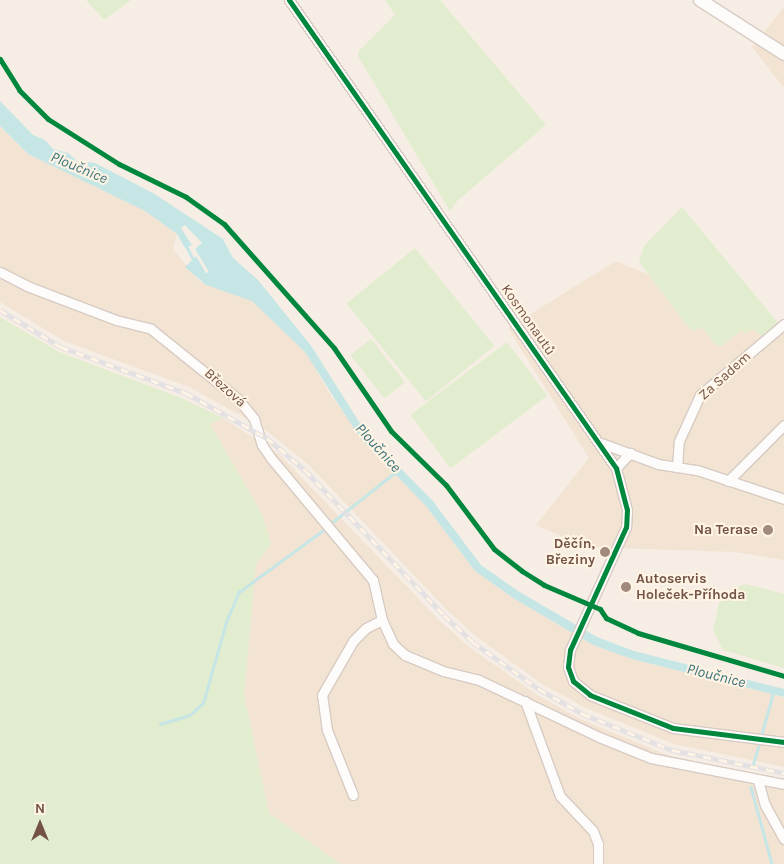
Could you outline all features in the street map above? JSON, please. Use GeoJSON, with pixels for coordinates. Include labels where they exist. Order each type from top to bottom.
{"type":"FeatureCollection","features":[{"type":"Feature","properties":{"kind":"main road"},"geometry":{"type":"LineString","coordinates":[[700,0],[784,54]]}},
{"type":"Feature","properties":{"kind":"street","name":"Kosmonautů"},"geometry":{"type":"LineString","coordinates":[[289,0],[601,443],[616,468],[627,510],[626,527],[570,650],[570,674],[580,688],[590,695],[673,728],[784,742]]}},
{"type":"Feature","properties":{"kind":"street","name":"Březová"},"geometry":{"type":"LineString","coordinates":[[0,272],[27,286],[107,317],[151,329],[238,399],[254,419],[270,457],[374,580],[382,620],[394,644],[418,662],[479,680],[598,737],[651,758],[758,781],[784,784]]}},
{"type":"Feature","properties":{"kind":"street","name":"Za Sadem"},"geometry":{"type":"LineString","coordinates":[[677,467],[679,441],[700,395],[784,324]]}},
{"type":"Feature","properties":{"kind":"street"},"geometry":{"type":"LineString","coordinates":[[728,481],[784,425]]}},
{"type":"Feature","properties":{"kind":"street"},"geometry":{"type":"LineString","coordinates":[[601,443],[784,499]]}},
{"type":"Feature","properties":{"kind":"street"},"geometry":{"type":"LineString","coordinates":[[616,468],[630,453]]}},
{"type":"Feature","properties":{"kind":"street"},"geometry":{"type":"LineString","coordinates":[[353,795],[327,730],[322,695],[352,641],[366,628],[382,620]]}},
{"type":"Feature","properties":{"kind":"street"},"geometry":{"type":"LineString","coordinates":[[526,701],[560,796],[593,831],[598,844],[598,864]]}},
{"type":"Feature","properties":{"kind":"street"},"geometry":{"type":"LineString","coordinates":[[758,781],[765,805],[784,839]]}},
{"type":"Feature","properties":{"kind":"shaded area"},"geometry":{"type":"Polygon","coordinates":[[[784,7],[784,88],[752,47],[784,7]]]}},
{"type":"Feature","properties":{"kind":"shaded area"},"geometry":{"type":"Polygon","coordinates":[[[0,126],[28,154],[145,211],[177,234],[173,249],[199,281],[252,301],[306,352],[331,396],[425,505],[475,571],[513,598],[593,645],[632,659],[784,697],[784,767],[674,744],[586,708],[542,684],[477,637],[448,611],[309,465],[262,427],[189,387],[64,341],[0,302],[0,126]]]}},
{"type":"Feature","properties":{"kind":"shaded area"},"geometry":{"type":"Polygon","coordinates":[[[616,261],[649,275],[685,323],[694,331],[701,327],[715,345],[722,346],[741,330],[754,329],[763,336],[784,319],[784,560],[735,552],[585,547],[536,525],[589,458],[508,328],[616,261]]]}},
{"type":"Feature","properties":{"kind":"shaded area"},"geometry":{"type":"Polygon","coordinates":[[[223,418],[280,455],[439,620],[469,647],[536,694],[580,719],[670,756],[784,780],[784,864],[340,864],[269,813],[244,695],[256,564],[271,543],[262,514],[209,424],[223,418]]]}},
{"type":"Feature","properties":{"kind":"green space"},"geometry":{"type":"Polygon","coordinates":[[[86,0],[131,0],[104,20],[86,0]]]}},
{"type":"Feature","properties":{"kind":"green space"},"geometry":{"type":"Polygon","coordinates":[[[385,0],[440,0],[546,125],[457,201],[450,211],[358,56],[359,51],[395,15],[385,0]]]}},
{"type":"Feature","properties":{"kind":"green space"},"geometry":{"type":"Polygon","coordinates":[[[682,207],[779,324],[763,337],[754,329],[745,333],[741,330],[722,346],[715,345],[701,327],[694,331],[685,323],[639,262],[644,246],[682,207]]]}},
{"type":"Feature","properties":{"kind":"green space"},"geometry":{"type":"Polygon","coordinates":[[[415,248],[494,346],[426,401],[347,303],[415,248]]]}},
{"type":"Feature","properties":{"kind":"green space"},"geometry":{"type":"Polygon","coordinates":[[[0,317],[59,352],[184,399],[223,418],[210,424],[262,514],[271,544],[256,564],[244,695],[269,813],[340,864],[0,864],[0,317]]]}},
{"type":"Feature","properties":{"kind":"green space"},"geometry":{"type":"Polygon","coordinates":[[[371,339],[405,382],[384,398],[351,355],[371,339]]]}},
{"type":"Feature","properties":{"kind":"green space"},"geometry":{"type":"Polygon","coordinates":[[[507,342],[547,396],[451,468],[410,415],[507,342]]]}},
{"type":"Feature","properties":{"kind":"green space"},"geometry":{"type":"Polygon","coordinates":[[[745,584],[784,594],[784,668],[723,650],[713,630],[719,603],[735,588],[745,584]]]}},
{"type":"Feature","properties":{"kind":"water","name":"Ploučnice"},"geometry":{"type":"Polygon","coordinates":[[[0,101],[33,135],[45,140],[53,149],[68,153],[77,161],[95,163],[153,193],[223,239],[233,258],[258,280],[312,347],[366,433],[432,500],[481,565],[518,591],[597,637],[634,651],[784,689],[784,697],[632,659],[593,645],[513,598],[475,571],[425,505],[360,438],[305,352],[252,301],[206,285],[185,267],[196,256],[206,273],[209,272],[195,249],[202,243],[185,225],[181,228],[192,245],[185,248],[177,234],[145,211],[28,154],[0,126],[0,101]]]}},
{"type":"Feature","properties":{"kind":"waterway"},"geometry":{"type":"LineString","coordinates":[[186,245],[194,261]]}},
{"type":"Feature","properties":{"kind":"waterway","name":"Ploučnice"},"geometry":{"type":"LineString","coordinates":[[330,524],[398,470]]}},
{"type":"Feature","properties":{"kind":"waterway"},"geometry":{"type":"LineString","coordinates":[[160,724],[190,715],[203,703],[226,622],[239,592],[326,528]]}},
{"type":"Feature","properties":{"kind":"waterway"},"geometry":{"type":"LineString","coordinates":[[761,736],[773,693]]}},
{"type":"Feature","properties":{"kind":"waterway"},"geometry":{"type":"LineString","coordinates":[[753,764],[760,741]]}},
{"type":"Feature","properties":{"kind":"waterway"},"geometry":{"type":"LineString","coordinates":[[751,787],[772,864]]}},
{"type":"Feature","properties":{"kind":"railway"},"geometry":{"type":"LineString","coordinates":[[0,310],[61,347],[186,393],[267,438],[305,470],[444,615],[473,642],[539,689],[583,714],[672,750],[784,773]]}},
{"type":"Feature","properties":{"kind":"cycle path"},"geometry":{"type":"LineString","coordinates":[[289,0],[616,468],[627,510],[626,527],[570,650],[568,667],[573,681],[590,695],[673,728],[784,742]]}},
{"type":"Feature","properties":{"kind":"cycle path"},"geometry":{"type":"LineString","coordinates":[[0,59],[19,90],[48,119],[119,164],[186,197],[224,224],[334,348],[391,431],[446,485],[494,549],[544,585],[600,609],[606,618],[638,633],[784,676]]}},
{"type":"Feature","properties":{"kind":"place","name":"Na Terase"},"geometry":{"type":"Point","coordinates":[768,530]}},
{"type":"Feature","properties":{"kind":"place","name":"Děčín, Březiny"},"geometry":{"type":"Point","coordinates":[605,552]}},
{"type":"Feature","properties":{"kind":"place","name":"Autoservis Holeček-Příhoda"},"geometry":{"type":"Point","coordinates":[626,587]}}]}
